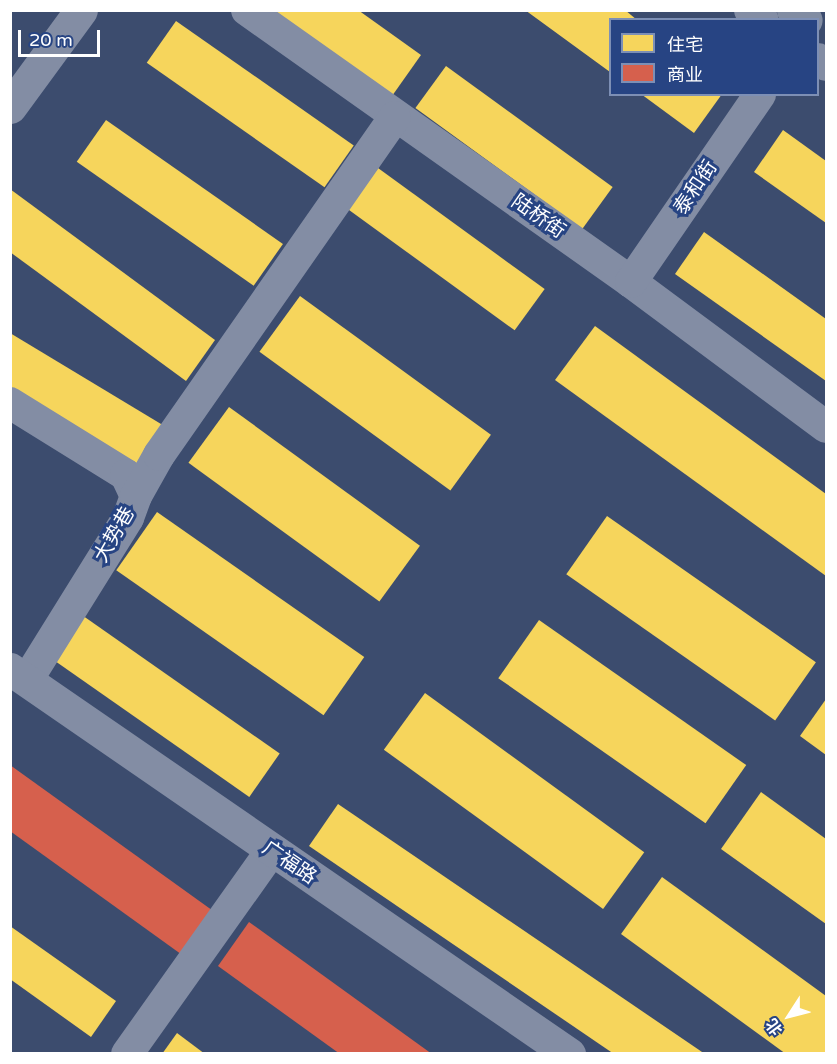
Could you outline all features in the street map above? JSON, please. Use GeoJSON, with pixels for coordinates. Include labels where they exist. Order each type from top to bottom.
{"type":"FeatureCollection","features":[{"type":"Feature","properties":{"kind":"street"},"geometry":{"type":"LineString","coordinates":[[10,107],[81,10]]}},
{"type":"Feature","properties":{"kind":"street","name":"陆桥街"},"geometry":{"type":"LineString","coordinates":[[248,10],[395,117],[631,282],[826,427]]}},
{"type":"Feature","properties":{"kind":"street","name":"泰和街"},"geometry":{"type":"LineString","coordinates":[[631,282],[759,96]]}},
{"type":"Feature","properties":{"kind":"street"},"geometry":{"type":"LineString","coordinates":[[136,496],[159,455],[395,117]]}},
{"type":"Feature","properties":{"kind":"street","name":"大势巷"},"geometry":{"type":"LineString","coordinates":[[10,402],[126,475],[136,496],[128,518],[19,674]]}},
{"type":"Feature","properties":{"kind":"street","name":"广福路"},"geometry":{"type":"LineString","coordinates":[[19,674],[271,851],[569,1053]]}},
{"type":"Feature","properties":{"kind":"street"},"geometry":{"type":"LineString","coordinates":[[127,1053],[271,851]]}},
{"type":"Feature","properties":{"kind":"building: 住宅"},"geometry":{"type":"Polygon","coordinates":[[[269,10],[358,10],[421,55],[392,96],[269,10]]]}},
{"type":"Feature","properties":{"kind":"building: 住宅"},"geometry":{"type":"Polygon","coordinates":[[[525,10],[625,10],[635,18],[609,18],[609,71],[525,10]]]}},
{"type":"Feature","properties":{"kind":"building: 住宅"},"geometry":{"type":"Polygon","coordinates":[[[176,21],[354,145],[325,187],[147,63],[176,21]]]}},
{"type":"Feature","properties":{"kind":"building: 住宅"},"geometry":{"type":"Polygon","coordinates":[[[446,66],[613,187],[582,229],[415,108],[446,66]]]}},
{"type":"Feature","properties":{"kind":"building: 住宅"},"geometry":{"type":"Polygon","coordinates":[[[644,96],[721,96],[694,133],[644,96]]]}},
{"type":"Feature","properties":{"kind":"building: 住宅"},"geometry":{"type":"Polygon","coordinates":[[[106,120],[283,244],[254,286],[77,162],[106,120]]]}},
{"type":"Feature","properties":{"kind":"building: 住宅"},"geometry":{"type":"Polygon","coordinates":[[[783,130],[826,161],[826,223],[754,172],[783,130]]]}},
{"type":"Feature","properties":{"kind":"building: 住宅"},"geometry":{"type":"Polygon","coordinates":[[[378,168],[545,289],[515,330],[348,209],[378,168]]]}},
{"type":"Feature","properties":{"kind":"building: 住宅"},"geometry":{"type":"Polygon","coordinates":[[[10,189],[215,340],[186,381],[10,252],[10,189]]]}},
{"type":"Feature","properties":{"kind":"building: 住宅"},"geometry":{"type":"Polygon","coordinates":[[[704,232],[826,319],[826,381],[675,274],[704,232]]]}},
{"type":"Feature","properties":{"kind":"building: 住宅"},"geometry":{"type":"Polygon","coordinates":[[[300,296],[491,435],[450,491],[259,352],[300,296]]]}},
{"type":"Feature","properties":{"kind":"building: 住宅"},"geometry":{"type":"Polygon","coordinates":[[[595,326],[826,494],[826,576],[555,380],[595,326]]]}},
{"type":"Feature","properties":{"kind":"building: 住宅"},"geometry":{"type":"Polygon","coordinates":[[[10,333],[166,427],[141,468],[10,389],[10,333]]]}},
{"type":"Feature","properties":{"kind":"building: 住宅"},"geometry":{"type":"Polygon","coordinates":[[[229,407],[420,546],[379,602],[188,463],[229,407]]]}},
{"type":"Feature","properties":{"kind":"building: 住宅"},"geometry":{"type":"Polygon","coordinates":[[[157,512],[364,657],[324,715],[116,570],[157,512]]]}},
{"type":"Feature","properties":{"kind":"building: 住宅"},"geometry":{"type":"Polygon","coordinates":[[[607,516],[816,662],[775,720],[566,574],[607,516]]]}},
{"type":"Feature","properties":{"kind":"building: 住宅"},"geometry":{"type":"Polygon","coordinates":[[[79,613],[280,754],[249,797],[49,656],[79,613]]]}},
{"type":"Feature","properties":{"kind":"building: 住宅"},"geometry":{"type":"Polygon","coordinates":[[[539,620],[746,765],[706,823],[498,678],[539,620]]]}},
{"type":"Feature","properties":{"kind":"building: 住宅"},"geometry":{"type":"Polygon","coordinates":[[[425,693],[644,852],[603,909],[384,750],[425,693]]]}},
{"type":"Feature","properties":{"kind":"building: 住宅"},"geometry":{"type":"Polygon","coordinates":[[[826,699],[826,755],[800,736],[826,699]]]}},
{"type":"Feature","properties":{"kind":"building: 住宅"},"geometry":{"type":"Polygon","coordinates":[[[761,792],[826,839],[826,924],[721,849],[761,792]]]}},
{"type":"Feature","properties":{"kind":"building: 住宅"},"geometry":{"type":"Polygon","coordinates":[[[338,804],[705,1054],[614,1054],[309,846],[338,804]]]}},
{"type":"Feature","properties":{"kind":"building: 住宅"},"geometry":{"type":"Polygon","coordinates":[[[662,877],[826,996],[826,1054],[786,1054],[621,934],[662,877]]]}},
{"type":"Feature","properties":{"kind":"building: 住宅"},"geometry":{"type":"Polygon","coordinates":[[[10,926],[116,1001],[91,1037],[10,979],[10,926]]]}},
{"type":"Feature","properties":{"kind":"building: 住宅"},"geometry":{"type":"Polygon","coordinates":[[[177,1033],[205,1054],[162,1054],[177,1033]]]}},
{"type":"Feature","properties":{"kind":"building: 商业"},"geometry":{"type":"Polygon","coordinates":[[[10,765],[216,913],[185,957],[10,831],[10,765]]]}},
{"type":"Feature","properties":{"kind":"building: 商业"},"geometry":{"type":"Polygon","coordinates":[[[249,922],[432,1054],[340,1054],[218,966],[249,922]]]}}]}
